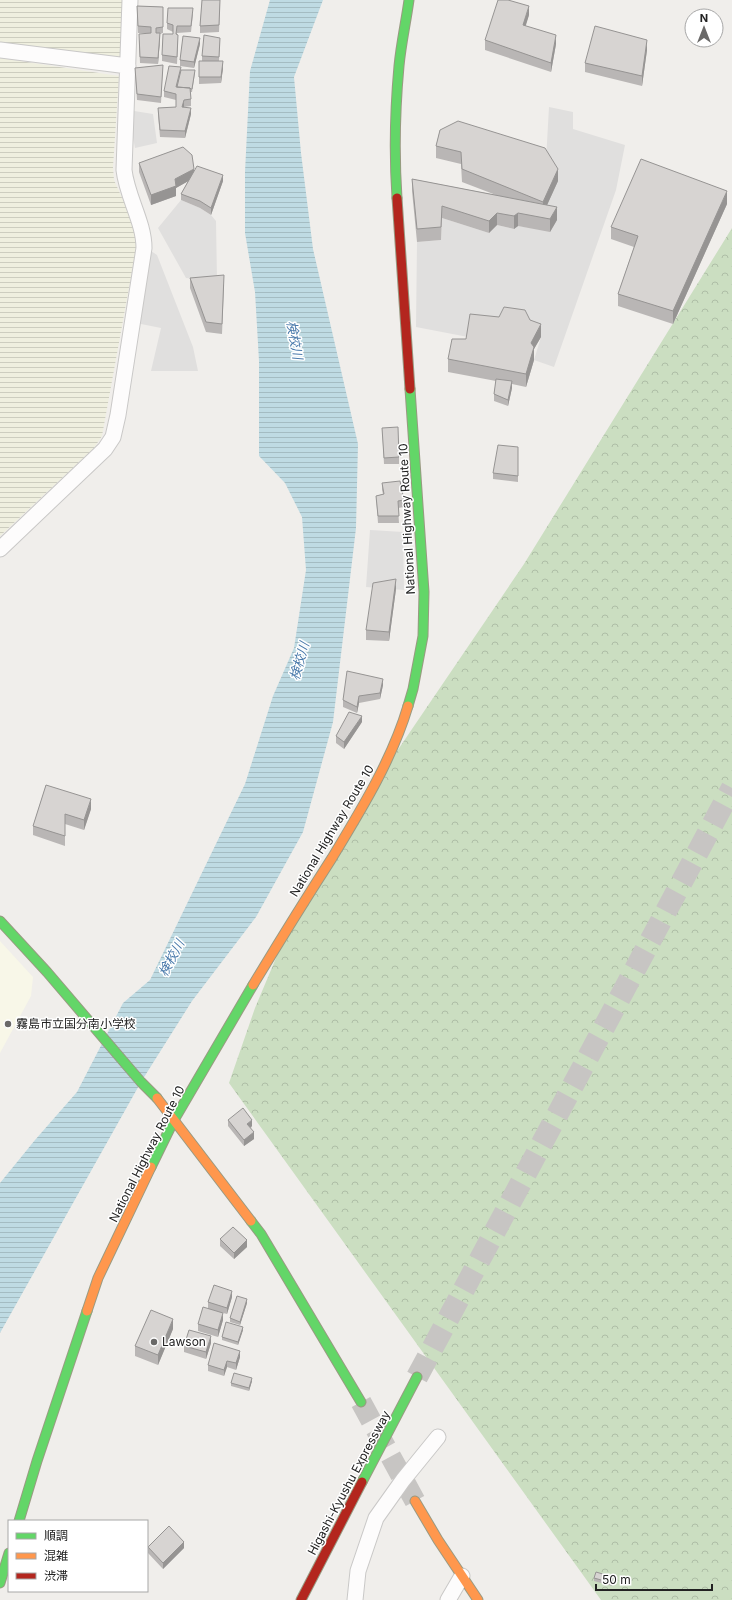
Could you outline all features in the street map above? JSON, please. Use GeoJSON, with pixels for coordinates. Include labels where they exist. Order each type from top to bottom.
{"type":"FeatureCollection","features":[{"type":"Feature","properties":{"kind":"main road","name":"National Highway Route 10"},"geometry":{"type":"LineString","coordinates":[[19,1520],[37,1461],[98,1278],[174,1120],[270,957],[360,812],[383,768],[402,726],[413,689],[423,636],[424,592],[396,174],[396,110],[399,66],[409,0]]}},
{"type":"Feature","properties":{"kind":"main road"},"geometry":{"type":"LineString","coordinates":[[0,921],[47,972],[141,1082],[161,1101],[261,1234],[361,1402]]}},
{"type":"Feature","properties":{"kind":"main road","name":"Higashi-Kyushu Expressway"},"geometry":{"type":"LineString","coordinates":[[301,1600],[417,1377]]}},
{"type":"Feature","properties":{"kind":"main road"},"geometry":{"type":"LineString","coordinates":[[414,1501],[478,1600]]}},
{"type":"Feature","properties":{"kind":"main road"},"geometry":{"type":"LineString","coordinates":[[0,1583],[8,1556]]}},
{"type":"Feature","properties":{"kind":"street"},"geometry":{"type":"LineString","coordinates":[[0,549],[104,449],[113,437],[118,415],[144,248],[144,238],[125,183],[124,170],[130,0]]}},
{"type":"Feature","properties":{"kind":"street"},"geometry":{"type":"LineString","coordinates":[[0,50],[128,66]]}},
{"type":"Feature","properties":{"kind":"street"},"geometry":{"type":"LineString","coordinates":[[355,1600],[358,1571],[376,1518],[403,1480],[438,1437]]}},
{"type":"Feature","properties":{"kind":"street"},"geometry":{"type":"LineString","coordinates":[[448,1600],[462,1576]]}},
{"type":"Feature","properties":{"kind":"shaded area"},"geometry":{"type":"Polygon","coordinates":[[[549,107],[573,112],[573,129],[625,145],[616,190],[554,367],[534,360],[541,337],[468,337],[416,327],[417,242],[441,240],[442,218],[489,233],[497,225],[514,229],[518,226],[550,231],[557,220],[543,214],[549,107]]]}},
{"type":"Feature","properties":{"kind":"shaded area"},"geometry":{"type":"Polygon","coordinates":[[[128,110],[153,114],[157,143],[135,148],[128,110]]]}},
{"type":"Feature","properties":{"kind":"shaded area"},"geometry":{"type":"Polygon","coordinates":[[[181,200],[200,208],[211,215],[216,221],[217,280],[186,278],[158,228],[181,200]]]}},
{"type":"Feature","properties":{"kind":"shaded area"},"geometry":{"type":"Polygon","coordinates":[[[148,249],[157,255],[193,347],[198,371],[151,371],[161,328],[136,323],[148,249]]]}},
{"type":"Feature","properties":{"kind":"shaded area"},"geometry":{"type":"Polygon","coordinates":[[[370,530],[403,532],[404,590],[366,587],[370,530]]]}},
{"type":"Feature","properties":{"kind":"shaded area","name":"霧島市立国分南小学校"},"geometry":{"type":"Polygon","coordinates":[[[0,941],[33,977],[31,996],[0,1053],[0,941]]]}},
{"type":"Feature","properties":{"kind":"green space"},"geometry":{"type":"Polygon","coordinates":[[[0,0],[123,0],[121,61],[0,44],[0,0]]]}},
{"type":"Feature","properties":{"kind":"green space"},"geometry":{"type":"Polygon","coordinates":[[[0,58],[119,76],[113,167],[114,180],[136,229],[136,249],[102,436],[94,448],[0,536],[0,58]]]}},
{"type":"Feature","properties":{"kind":"green space"},"geometry":{"type":"Polygon","coordinates":[[[732,228],[732,1600],[601,1600],[229,1083],[255,1008],[289,927],[374,785],[524,564],[732,228]]]}},
{"type":"Feature","properties":{"kind":"water","name":"検校川"},"geometry":{"type":"Polygon","coordinates":[[[270,0],[323,0],[294,77],[301,153],[313,249],[358,444],[356,528],[333,722],[303,832],[256,917],[192,1001],[141,1082],[0,1333],[0,1183],[77,1092],[123,1003],[150,980],[245,784],[273,696],[294,648],[306,570],[302,517],[285,483],[259,456],[259,361],[255,292],[245,233],[245,172],[250,71],[270,0]]]}},
{"type":"Feature","properties":{"kind":"building"},"geometry":{"type":"Polygon","coordinates":[[[202,0],[220,0],[219,25],[200,26],[202,0]]]}},
{"type":"Feature","properties":{"kind":"building"},"geometry":{"type":"Polygon","coordinates":[[[498,0],[508,0],[529,6],[523,25],[556,35],[551,63],[485,40],[498,0]]]}},
{"type":"Feature","properties":{"kind":"building"},"geometry":{"type":"Polygon","coordinates":[[[137,6],[163,7],[163,27],[156,28],[156,33],[160,33],[158,58],[140,57],[139,34],[151,33],[151,27],[138,26],[137,6]]]}},
{"type":"Feature","properties":{"kind":"building"},"geometry":{"type":"Polygon","coordinates":[[[168,8],[193,8],[191,26],[177,26],[177,57],[162,55],[163,34],[173,34],[173,25],[167,23],[168,8]]]}},
{"type":"Feature","properties":{"kind":"building"},"geometry":{"type":"Polygon","coordinates":[[[595,26],[647,40],[642,76],[585,63],[595,26]]]}},
{"type":"Feature","properties":{"kind":"building"},"geometry":{"type":"Polygon","coordinates":[[[204,35],[220,38],[219,57],[202,56],[204,35]]]}},
{"type":"Feature","properties":{"kind":"building"},"geometry":{"type":"Polygon","coordinates":[[[183,36],[200,38],[194,62],[180,60],[183,36]]]}},
{"type":"Feature","properties":{"kind":"building"},"geometry":{"type":"Polygon","coordinates":[[[199,61],[223,61],[221,77],[199,77],[199,61]]]}},
{"type":"Feature","properties":{"kind":"building"},"geometry":{"type":"Polygon","coordinates":[[[163,65],[161,97],[137,94],[135,68],[163,65]]]}},
{"type":"Feature","properties":{"kind":"building"},"geometry":{"type":"Polygon","coordinates":[[[169,66],[181,67],[176,87],[190,88],[191,99],[184,100],[182,107],[191,108],[185,131],[160,130],[158,108],[176,107],[176,94],[164,91],[169,66]]]}},
{"type":"Feature","properties":{"kind":"building"},"geometry":{"type":"Polygon","coordinates":[[[181,70],[195,70],[192,89],[177,87],[181,70]]]}},
{"type":"Feature","properties":{"kind":"building"},"geometry":{"type":"Polygon","coordinates":[[[458,121],[545,148],[558,169],[543,202],[462,169],[461,152],[436,146],[440,130],[458,121]]]}},
{"type":"Feature","properties":{"kind":"building"},"geometry":{"type":"Polygon","coordinates":[[[183,147],[192,155],[194,169],[175,179],[176,186],[151,195],[139,163],[183,147]]]}},
{"type":"Feature","properties":{"kind":"building"},"geometry":{"type":"Polygon","coordinates":[[[641,159],[727,191],[673,311],[618,294],[638,236],[611,227],[641,159]]]}},
{"type":"Feature","properties":{"kind":"building"},"geometry":{"type":"Polygon","coordinates":[[[197,166],[223,175],[211,208],[200,201],[181,194],[197,166]]]}},
{"type":"Feature","properties":{"kind":"building"},"geometry":{"type":"Polygon","coordinates":[[[412,179],[557,207],[550,219],[518,213],[514,216],[497,213],[489,221],[442,206],[441,227],[417,229],[412,179]]]}},
{"type":"Feature","properties":{"kind":"building"},"geometry":{"type":"Polygon","coordinates":[[[224,275],[222,324],[206,322],[190,278],[224,275]]]}},
{"type":"Feature","properties":{"kind":"building"},"geometry":{"type":"Polygon","coordinates":[[[504,307],[525,310],[530,320],[541,324],[531,343],[534,347],[526,374],[448,359],[452,339],[466,339],[470,314],[499,317],[504,307]]]}},
{"type":"Feature","properties":{"kind":"building"},"geometry":{"type":"Polygon","coordinates":[[[496,379],[512,381],[508,400],[494,394],[496,379]]]}},
{"type":"Feature","properties":{"kind":"building"},"geometry":{"type":"Polygon","coordinates":[[[398,427],[399,457],[384,458],[382,428],[398,427]]]}},
{"type":"Feature","properties":{"kind":"building"},"geometry":{"type":"Polygon","coordinates":[[[498,445],[518,447],[518,476],[493,473],[498,445]]]}},
{"type":"Feature","properties":{"kind":"building"},"geometry":{"type":"Polygon","coordinates":[[[400,481],[404,500],[398,501],[399,516],[378,516],[376,496],[384,494],[382,483],[400,481]]]}},
{"type":"Feature","properties":{"kind":"building"},"geometry":{"type":"Polygon","coordinates":[[[396,579],[389,632],[366,630],[373,583],[396,579]]]}},
{"type":"Feature","properties":{"kind":"building"},"geometry":{"type":"Polygon","coordinates":[[[347,671],[383,679],[380,693],[359,696],[357,707],[343,700],[347,671]]]}},
{"type":"Feature","properties":{"kind":"building"},"geometry":{"type":"Polygon","coordinates":[[[349,712],[362,716],[344,742],[336,736],[349,712]]]}},
{"type":"Feature","properties":{"kind":"building"},"geometry":{"type":"Polygon","coordinates":[[[46,785],[91,799],[84,820],[65,814],[65,836],[33,826],[46,785]]]}},
{"type":"Feature","properties":{"kind":"building"},"geometry":{"type":"Polygon","coordinates":[[[243,1108],[252,1120],[247,1124],[254,1132],[244,1140],[228,1120],[243,1108]]]}},
{"type":"Feature","properties":{"kind":"building"},"geometry":{"type":"Polygon","coordinates":[[[233,1227],[247,1240],[234,1253],[220,1239],[233,1227]]]}},
{"type":"Feature","properties":{"kind":"building"},"geometry":{"type":"Polygon","coordinates":[[[214,1285],[232,1291],[227,1308],[208,1302],[214,1285]]]}},
{"type":"Feature","properties":{"kind":"building"},"geometry":{"type":"Polygon","coordinates":[[[237,1296],[247,1299],[240,1322],[230,1318],[237,1296]]]}},
{"type":"Feature","properties":{"kind":"building"},"geometry":{"type":"Polygon","coordinates":[[[203,1307],[223,1313],[218,1330],[198,1324],[203,1307]]]}},
{"type":"Feature","properties":{"kind":"building","name":"Lawson"},"geometry":{"type":"Polygon","coordinates":[[[151,1310],[173,1319],[158,1355],[135,1346],[151,1310]]]}},
{"type":"Feature","properties":{"kind":"building"},"geometry":{"type":"Polygon","coordinates":[[[226,1322],[243,1327],[238,1342],[222,1337],[226,1322]]]}},
{"type":"Feature","properties":{"kind":"building"},"geometry":{"type":"Polygon","coordinates":[[[189,1330],[211,1336],[206,1352],[184,1346],[189,1330]]]}},
{"type":"Feature","properties":{"kind":"building"},"geometry":{"type":"Polygon","coordinates":[[[214,1343],[240,1351],[236,1363],[227,1361],[224,1370],[208,1365],[214,1343]]]}},
{"type":"Feature","properties":{"kind":"building"},"geometry":{"type":"Polygon","coordinates":[[[234,1373],[252,1378],[249,1388],[231,1383],[234,1373]]]}},
{"type":"Feature","properties":{"kind":"building"},"geometry":{"type":"Polygon","coordinates":[[[169,1526],[184,1542],[163,1563],[148,1547],[169,1526]]]}},
{"type":"Feature","properties":{"kind":"building"},"geometry":{"type":"Polygon","coordinates":[[[596,1572],[613,1577],[612,1583],[594,1578],[596,1572]]]}},
{"type":"Feature","properties":{"kind":"tunnel"},"geometry":{"type":"LineString","coordinates":[[417,1377],[732,788]]}},
{"type":"Feature","properties":{"kind":"tunnel"},"geometry":{"type":"LineString","coordinates":[[361,1402],[415,1501]]}},
{"type":"Feature","properties":{"kind":"traffic: fast"},"geometry":{"type":"LineString","coordinates":[[397,198],[395,132],[400,58],[409,0]]}},
{"type":"Feature","properties":{"kind":"traffic: fast"},"geometry":{"type":"LineString","coordinates":[[408,706],[413,689],[423,636],[424,592],[410,389]]}},
{"type":"Feature","properties":{"kind":"traffic: fast"},"geometry":{"type":"LineString","coordinates":[[0,921],[47,972],[141,1082],[157,1098]]}},
{"type":"Feature","properties":{"kind":"traffic: fast"},"geometry":{"type":"LineString","coordinates":[[151,1167],[174,1120],[253,985]]}},
{"type":"Feature","properties":{"kind":"traffic: fast"},"geometry":{"type":"LineString","coordinates":[[251,1221],[261,1234],[361,1402]]}},
{"type":"Feature","properties":{"kind":"traffic: fast"},"geometry":{"type":"LineString","coordinates":[[19,1520],[37,1461],[87,1311]]}},
{"type":"Feature","properties":{"kind":"traffic: fast"},"geometry":{"type":"LineString","coordinates":[[362,1482],[417,1377]]}},
{"type":"Feature","properties":{"kind":"traffic: fast"},"geometry":{"type":"LineString","coordinates":[[0,1583],[8,1556]]}},
{"type":"Feature","properties":{"kind":"traffic: slow"},"geometry":{"type":"LineString","coordinates":[[253,985],[365,803],[385,765],[408,706]]}},
{"type":"Feature","properties":{"kind":"traffic: slow"},"geometry":{"type":"LineString","coordinates":[[157,1098],[251,1221]]}},
{"type":"Feature","properties":{"kind":"traffic: slow"},"geometry":{"type":"LineString","coordinates":[[87,1311],[98,1278],[151,1167]]}},
{"type":"Feature","properties":{"kind":"traffic: slow"},"geometry":{"type":"LineString","coordinates":[[415,1501],[438,1540],[478,1600]]}},
{"type":"Feature","properties":{"kind":"traffic: jam"},"geometry":{"type":"LineString","coordinates":[[397,198],[410,389]]}},
{"type":"Feature","properties":{"kind":"traffic: jam"},"geometry":{"type":"LineString","coordinates":[[301,1600],[362,1482]]}},
{"type":"Feature","properties":{"kind":"place","name":"霧島市立国分南小学校"},"geometry":{"type":"Point","coordinates":[8,1024]}},
{"type":"Feature","properties":{"kind":"place","name":"Lawson"},"geometry":{"type":"Point","coordinates":[154,1342]}}]}
